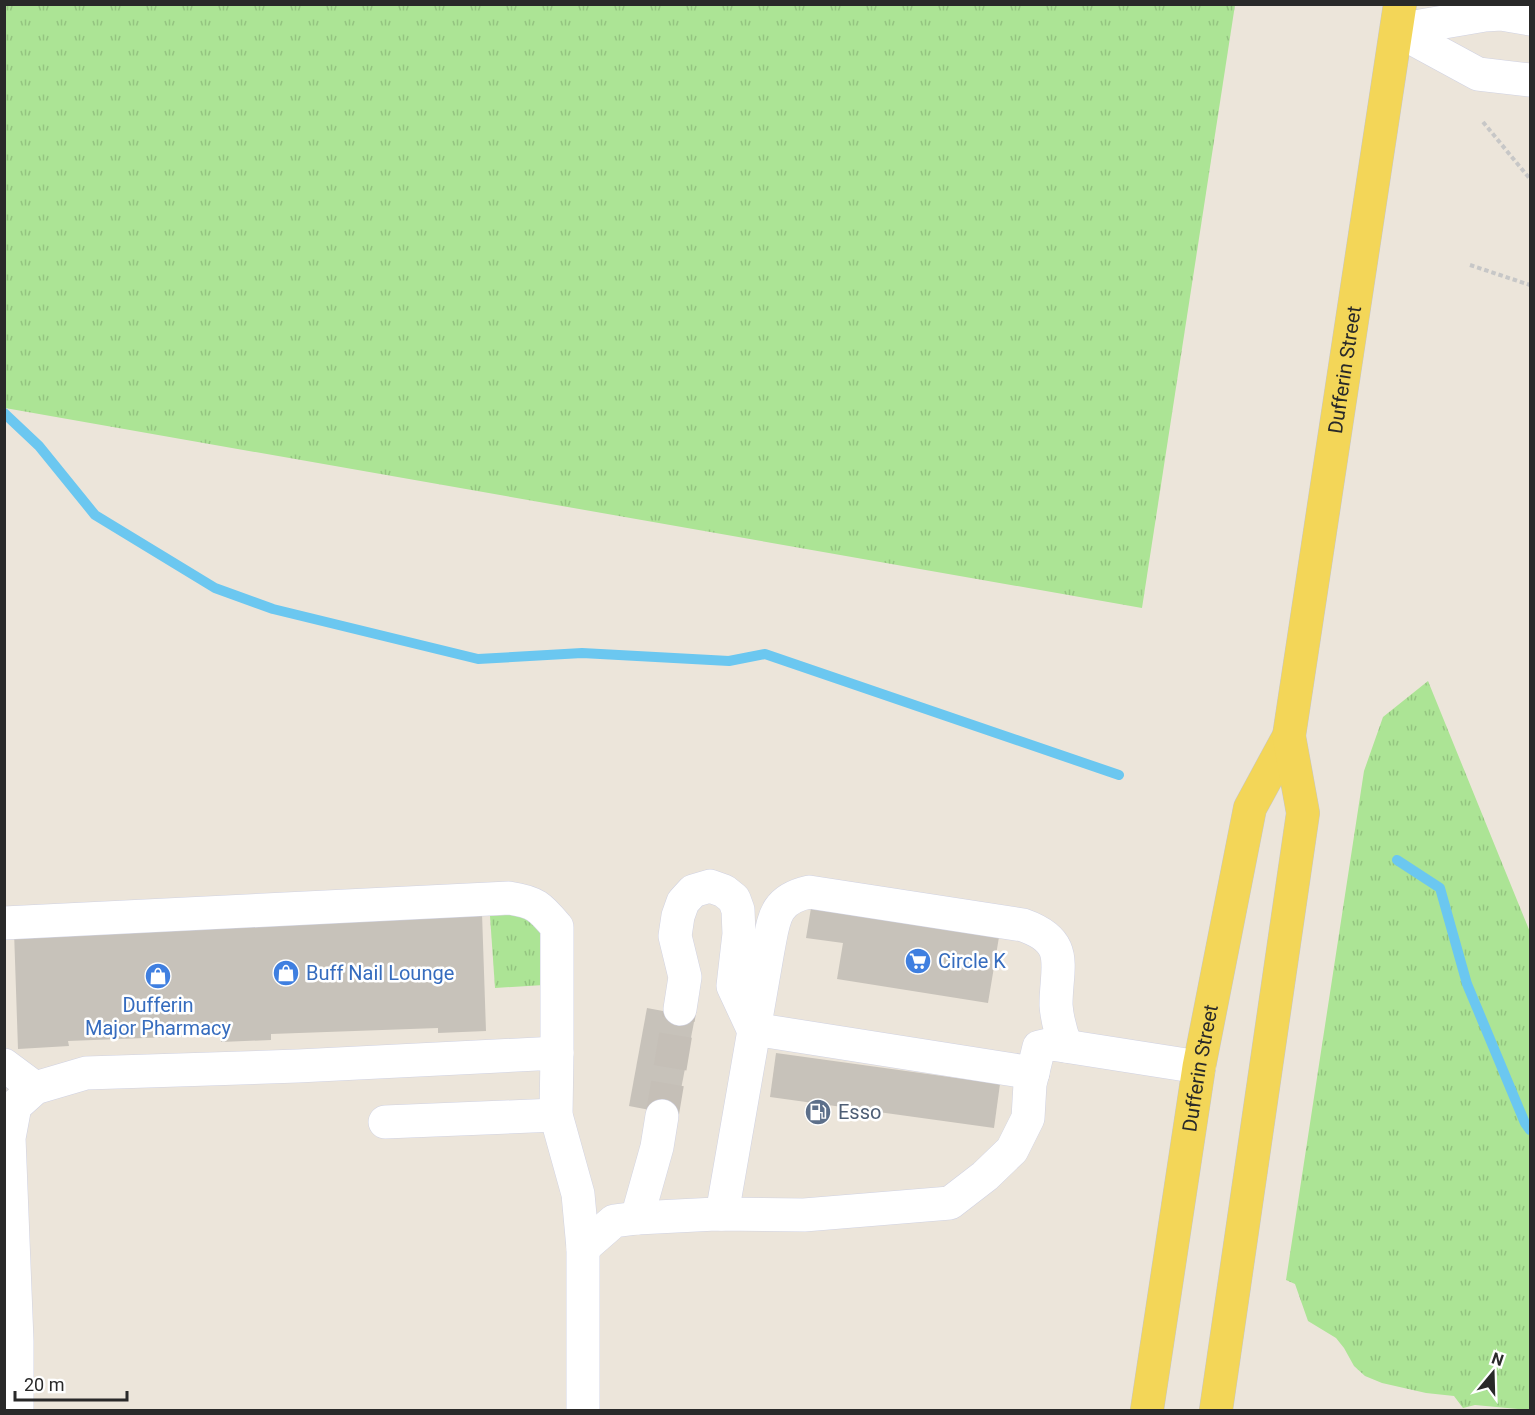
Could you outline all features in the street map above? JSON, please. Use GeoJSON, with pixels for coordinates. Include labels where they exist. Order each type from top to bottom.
{"type":"FeatureCollection","features":[{"type":"Feature","properties":{"kind":"main road","name":"Dufferin Street"},"geometry":{"type":"LineString","coordinates":[[1216,1410],[1303,813],[1289,736],[1399,17]]}},
{"type":"Feature","properties":{"kind":"main road","name":"Dufferin Street"},"geometry":{"type":"LineString","coordinates":[[1148,1410],[1199,1067],[1250,808],[1289,736]]}},
{"type":"Feature","properties":{"kind":"street"},"geometry":{"type":"LineString","coordinates":[[1399,17],[1502,14],[1530,19]]}},
{"type":"Feature","properties":{"kind":"street"},"geometry":{"type":"LineString","coordinates":[[1399,17],[1478,74],[1530,80]]}},
{"type":"Feature","properties":{"kind":"street"},"geometry":{"type":"LineString","coordinates":[[680,1009],[686,977],[675,936],[678,916],[683,902],[693,891],[710,886],[724,891],[734,899],[738,910],[740,934],[733,986],[753,1029]]}},
{"type":"Feature","properties":{"kind":"street"},"geometry":{"type":"LineString","coordinates":[[722,1214],[753,1029],[776,915],[792,896],[808,892],[1023,925],[1048,936],[1055,947],[1058,960],[1059,988],[1056,1004],[1059,1029],[1066,1046]]}},
{"type":"Feature","properties":{"kind":"street"},"geometry":{"type":"LineString","coordinates":[[4,923],[510,898],[530,902],[544,911],[557,927],[556,1115],[579,1194],[583,1248],[581,1349],[583,1410]]}},
{"type":"Feature","properties":{"kind":"street"},"geometry":{"type":"LineString","coordinates":[[753,1029],[1033,1073]]}},
{"type":"Feature","properties":{"kind":"street"},"geometry":{"type":"LineString","coordinates":[[583,1248],[614,1221],[637,1218],[722,1214],[804,1215],[950,1203],[985,1176],[1012,1150],[1028,1118],[1033,1073],[1039,1047],[1052,1044],[1199,1067]]}},
{"type":"Feature","properties":{"kind":"street"},"geometry":{"type":"LineString","coordinates":[[17,1410],[17,1341],[9,1138],[15,1106],[35,1088],[86,1073],[298,1066],[557,1053]]}},
{"type":"Feature","properties":{"kind":"street"},"geometry":{"type":"LineString","coordinates":[[4,1065],[35,1088]]}},
{"type":"Feature","properties":{"kind":"street"},"geometry":{"type":"LineString","coordinates":[[385,1122],[556,1115]]}},
{"type":"Feature","properties":{"kind":"street"},"geometry":{"type":"LineString","coordinates":[[637,1218],[657,1147],[662,1116]]}},
{"type":"Feature","properties":{"kind":"path"},"geometry":{"type":"LineString","coordinates":[[1483,122],[1530,179]]}},
{"type":"Feature","properties":{"kind":"path"},"geometry":{"type":"LineString","coordinates":[[1470,265],[1530,285]]}},
{"type":"Feature","properties":{"kind":"green space"},"geometry":{"type":"Polygon","coordinates":[[[4,5],[1235,5],[1142,608],[5,408],[4,5]]]}},
{"type":"Feature","properties":{"kind":"green space"},"geometry":{"type":"Polygon","coordinates":[[[1428,681],[1530,932],[1530,1410],[1475,1405],[1463,1408],[1454,1396],[1426,1393],[1382,1383],[1365,1376],[1354,1366],[1336,1338],[1308,1321],[1295,1284],[1286,1280],[1364,771],[1383,717],[1428,681]]]}},
{"type":"Feature","properties":{"kind":"green space"},"geometry":{"type":"Polygon","coordinates":[[[539,913],[544,985],[495,988],[490,916],[539,913]]]}},
{"type":"Feature","properties":{"kind":"building","name":"Circle K"},"geometry":{"type":"Polygon","coordinates":[[[811,908],[999,937],[988,1003],[837,979],[843,943],[806,938],[811,908]]]}},
{"type":"Feature","properties":{"kind":"building"},"geometry":{"type":"Polygon","coordinates":[[[482,913],[486,1031],[438,1033],[438,1028],[271,1034],[271,1040],[221,1042],[221,1035],[68,1041],[69,1046],[18,1049],[14,931],[482,913]]]}},
{"type":"Feature","properties":{"kind":"building"},"geometry":{"type":"Polygon","coordinates":[[[647,1008],[695,1017],[676,1115],[629,1106],[647,1008]]]}},
{"type":"Feature","properties":{"kind":"building"},"geometry":{"type":"Polygon","coordinates":[[[776,1053],[1000,1084],[994,1128],[770,1097],[776,1053]]]}},
{"type":"Feature","properties":{"kind":"waterway"},"geometry":{"type":"LineString","coordinates":[[4,413],[39,446],[95,515],[215,588],[273,609],[478,659],[582,653],[729,661],[765,654],[1119,775]]}},
{"type":"Feature","properties":{"kind":"waterway"},"geometry":{"type":"LineString","coordinates":[[1397,860],[1440,888],[1467,984],[1525,1123],[1530,1130]]}},
{"type":"Feature","properties":{"kind":"tunnel"},"geometry":{"type":"LineString","coordinates":[[662,1116],[680,1009]]}},
{"type":"Feature","properties":{"kind":"place","name":"Circle K"},"geometry":{"type":"Point","coordinates":[918,961]}},
{"type":"Feature","properties":{"kind":"place","name":"Buff Nail Lounge"},"geometry":{"type":"Point","coordinates":[286,973]}},
{"type":"Feature","properties":{"kind":"place","name":"Dufferin Major Pharmacy"},"geometry":{"type":"Point","coordinates":[158,976]}},
{"type":"Feature","properties":{"kind":"place","name":"Esso"},"geometry":{"type":"Point","coordinates":[818,1112]}}]}
